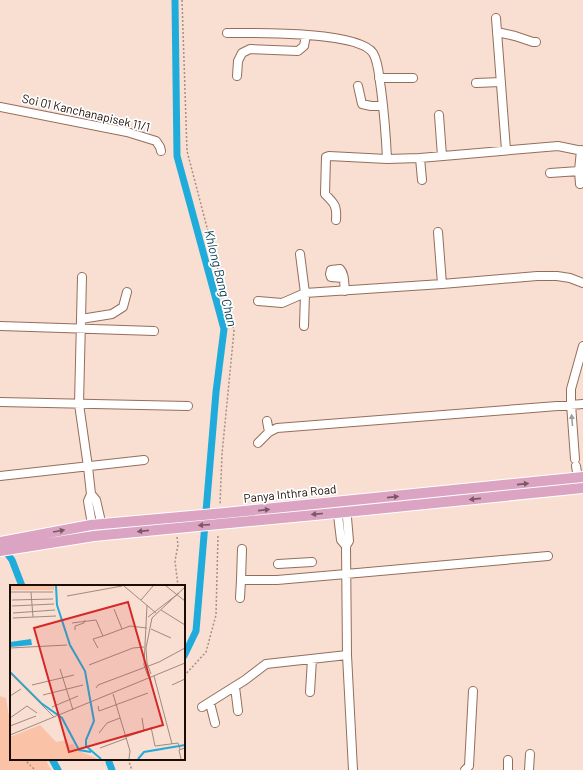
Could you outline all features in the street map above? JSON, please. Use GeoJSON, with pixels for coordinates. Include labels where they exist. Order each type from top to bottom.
{"type":"FeatureCollection","features":[{"type":"Feature","properties":{"kind":"main road","name":"Panya Inthra Road"},"geometry":{"type":"LineString","coordinates":[[342,507],[580,478]]}},
{"type":"Feature","properties":{"kind":"main road","name":"Panya Inthra Road"},"geometry":{"type":"LineString","coordinates":[[0,551],[181,524],[224,514],[342,507],[583,488]]}},
{"type":"Feature","properties":{"kind":"main road","name":"Panya Inthra Road"},"geometry":{"type":"LineString","coordinates":[[0,542],[21,537],[96,525],[181,524]]}},
{"type":"Feature","properties":{"kind":"street"},"geometry":{"type":"LineString","coordinates":[[496,18],[506,150]]}},
{"type":"Feature","properties":{"kind":"street"},"geometry":{"type":"LineString","coordinates":[[497,32],[536,42]]}},
{"type":"Feature","properties":{"kind":"street"},"geometry":{"type":"LineString","coordinates":[[227,33],[306,35],[341,38],[359,44],[372,52],[376,60],[383,106],[387,159]]}},
{"type":"Feature","properties":{"kind":"street"},"geometry":{"type":"LineString","coordinates":[[237,76],[238,61],[242,53],[250,49],[298,52],[304,46],[306,35]]}},
{"type":"Feature","properties":{"kind":"street"},"geometry":{"type":"LineString","coordinates":[[379,78],[413,78]]}},
{"type":"Feature","properties":{"kind":"street"},"geometry":{"type":"LineString","coordinates":[[476,83],[501,82]]}},
{"type":"Feature","properties":{"kind":"street"},"geometry":{"type":"LineString","coordinates":[[358,86],[362,104],[383,106]]}},
{"type":"Feature","properties":{"kind":"street","name":"Soi 01 Kanchanapisek 11/1"},"geometry":{"type":"LineString","coordinates":[[0,106],[128,132],[156,141],[161,151]]}},
{"type":"Feature","properties":{"kind":"street"},"geometry":{"type":"LineString","coordinates":[[439,115],[442,156]]}},
{"type":"Feature","properties":{"kind":"street"},"geometry":{"type":"LineString","coordinates":[[336,220],[337,211],[335,204],[325,194],[326,157],[329,156],[387,159],[420,158],[558,146],[582,150],[579,170],[580,184]]}},
{"type":"Feature","properties":{"kind":"street"},"geometry":{"type":"LineString","coordinates":[[420,158],[422,180]]}},
{"type":"Feature","properties":{"kind":"street"},"geometry":{"type":"LineString","coordinates":[[550,173],[579,170]]}},
{"type":"Feature","properties":{"kind":"street"},"geometry":{"type":"LineString","coordinates":[[438,232],[442,284]]}},
{"type":"Feature","properties":{"kind":"street"},"geometry":{"type":"LineString","coordinates":[[300,254],[305,293],[304,326]]}},
{"type":"Feature","properties":{"kind":"street"},"geometry":{"type":"LineString","coordinates":[[258,301],[282,303],[305,293],[537,276],[557,276],[570,278],[583,283]]}},
{"type":"Feature","properties":{"kind":"street"},"geometry":{"type":"LineString","coordinates":[[82,277],[79,404],[91,494],[88,501],[99,536]]}},
{"type":"Feature","properties":{"kind":"street"},"geometry":{"type":"LineString","coordinates":[[343,278],[345,291]]}},
{"type":"Feature","properties":{"kind":"street"},"geometry":{"type":"LineString","coordinates":[[81,319],[112,314],[123,307],[127,292]]}},
{"type":"Feature","properties":{"kind":"street"},"geometry":{"type":"LineString","coordinates":[[0,326],[154,331]]}},
{"type":"Feature","properties":{"kind":"street"},"geometry":{"type":"LineString","coordinates":[[580,478],[576,462],[571,389],[583,346]]}},
{"type":"Feature","properties":{"kind":"street"},"geometry":{"type":"LineString","coordinates":[[0,402],[188,406]]}},
{"type":"Feature","properties":{"kind":"street"},"geometry":{"type":"LineString","coordinates":[[258,443],[269,432],[278,428],[583,404]]}},
{"type":"Feature","properties":{"kind":"street"},"geometry":{"type":"LineString","coordinates":[[267,421],[269,432]]}},
{"type":"Feature","properties":{"kind":"street"},"geometry":{"type":"LineString","coordinates":[[0,476],[144,460]]}},
{"type":"Feature","properties":{"kind":"street"},"geometry":{"type":"LineString","coordinates":[[342,507],[349,541],[346,546],[347,655],[353,770]]}},
{"type":"Feature","properties":{"kind":"street"},"geometry":{"type":"LineString","coordinates":[[240,598],[242,548]]}},
{"type":"Feature","properties":{"kind":"street"},"geometry":{"type":"LineString","coordinates":[[241,580],[301,578],[548,556]]}},
{"type":"Feature","properties":{"kind":"street"},"geometry":{"type":"LineString","coordinates":[[278,564],[312,562]]}},
{"type":"Feature","properties":{"kind":"street"},"geometry":{"type":"LineString","coordinates":[[300,563],[301,578]]}},
{"type":"Feature","properties":{"kind":"street"},"geometry":{"type":"LineString","coordinates":[[202,708],[235,687],[266,664],[347,655]]}},
{"type":"Feature","properties":{"kind":"street"},"geometry":{"type":"LineString","coordinates":[[310,692],[312,658]]}},
{"type":"Feature","properties":{"kind":"street"},"geometry":{"type":"LineString","coordinates":[[235,687],[238,711]]}},
{"type":"Feature","properties":{"kind":"street"},"geometry":{"type":"LineString","coordinates":[[465,770],[469,766],[473,691]]}},
{"type":"Feature","properties":{"kind":"street"},"geometry":{"type":"LineString","coordinates":[[210,703],[216,723]]}},
{"type":"Feature","properties":{"kind":"street"},"geometry":{"type":"LineString","coordinates":[[529,770],[530,754]]}},
{"type":"Feature","properties":{"kind":"street"},"geometry":{"type":"LineString","coordinates":[[508,760],[508,770]]}},
{"type":"Feature","properties":{"kind":"path"},"geometry":{"type":"LineString","coordinates":[[182,0],[188,151],[234,331],[222,454],[224,514]]}},
{"type":"Feature","properties":{"kind":"path"},"geometry":{"type":"LineString","coordinates":[[178,585],[175,561],[181,524]]}},
{"type":"Feature","properties":{"kind":"path"},"geometry":{"type":"LineString","coordinates":[[185,675],[206,652],[216,615],[218,535]]}},
{"type":"Feature","properties":{"kind":"path"},"geometry":{"type":"LineString","coordinates":[[25,760],[34,770]]}},
{"type":"Feature","properties":{"kind":"path"},"geometry":{"type":"LineString","coordinates":[[128,760],[132,770]]}},
{"type":"Feature","properties":{"kind":"shaded area"},"geometry":{"type":"Polygon","coordinates":[[[0,696],[6,698],[10,723],[10,760],[46,760],[52,770],[0,770],[0,696]]]}},
{"type":"Feature","properties":{"kind":"waterway","name":"Khlong Bang Chan"},"geometry":{"type":"LineString","coordinates":[[175,0],[177,156],[224,329],[216,392],[196,631],[185,654]]}},
{"type":"Feature","properties":{"kind":"waterway"},"geometry":{"type":"LineString","coordinates":[[3,548],[12,560],[22,585]]}},
{"type":"Feature","properties":{"kind":"waterway"},"geometry":{"type":"LineString","coordinates":[[53,760],[58,770]]}},
{"type":"Feature","properties":{"kind":"waterway","name":"Khlong Bang Chan"},"geometry":{"type":"LineString","coordinates":[[109,760],[112,770]]}}]}
